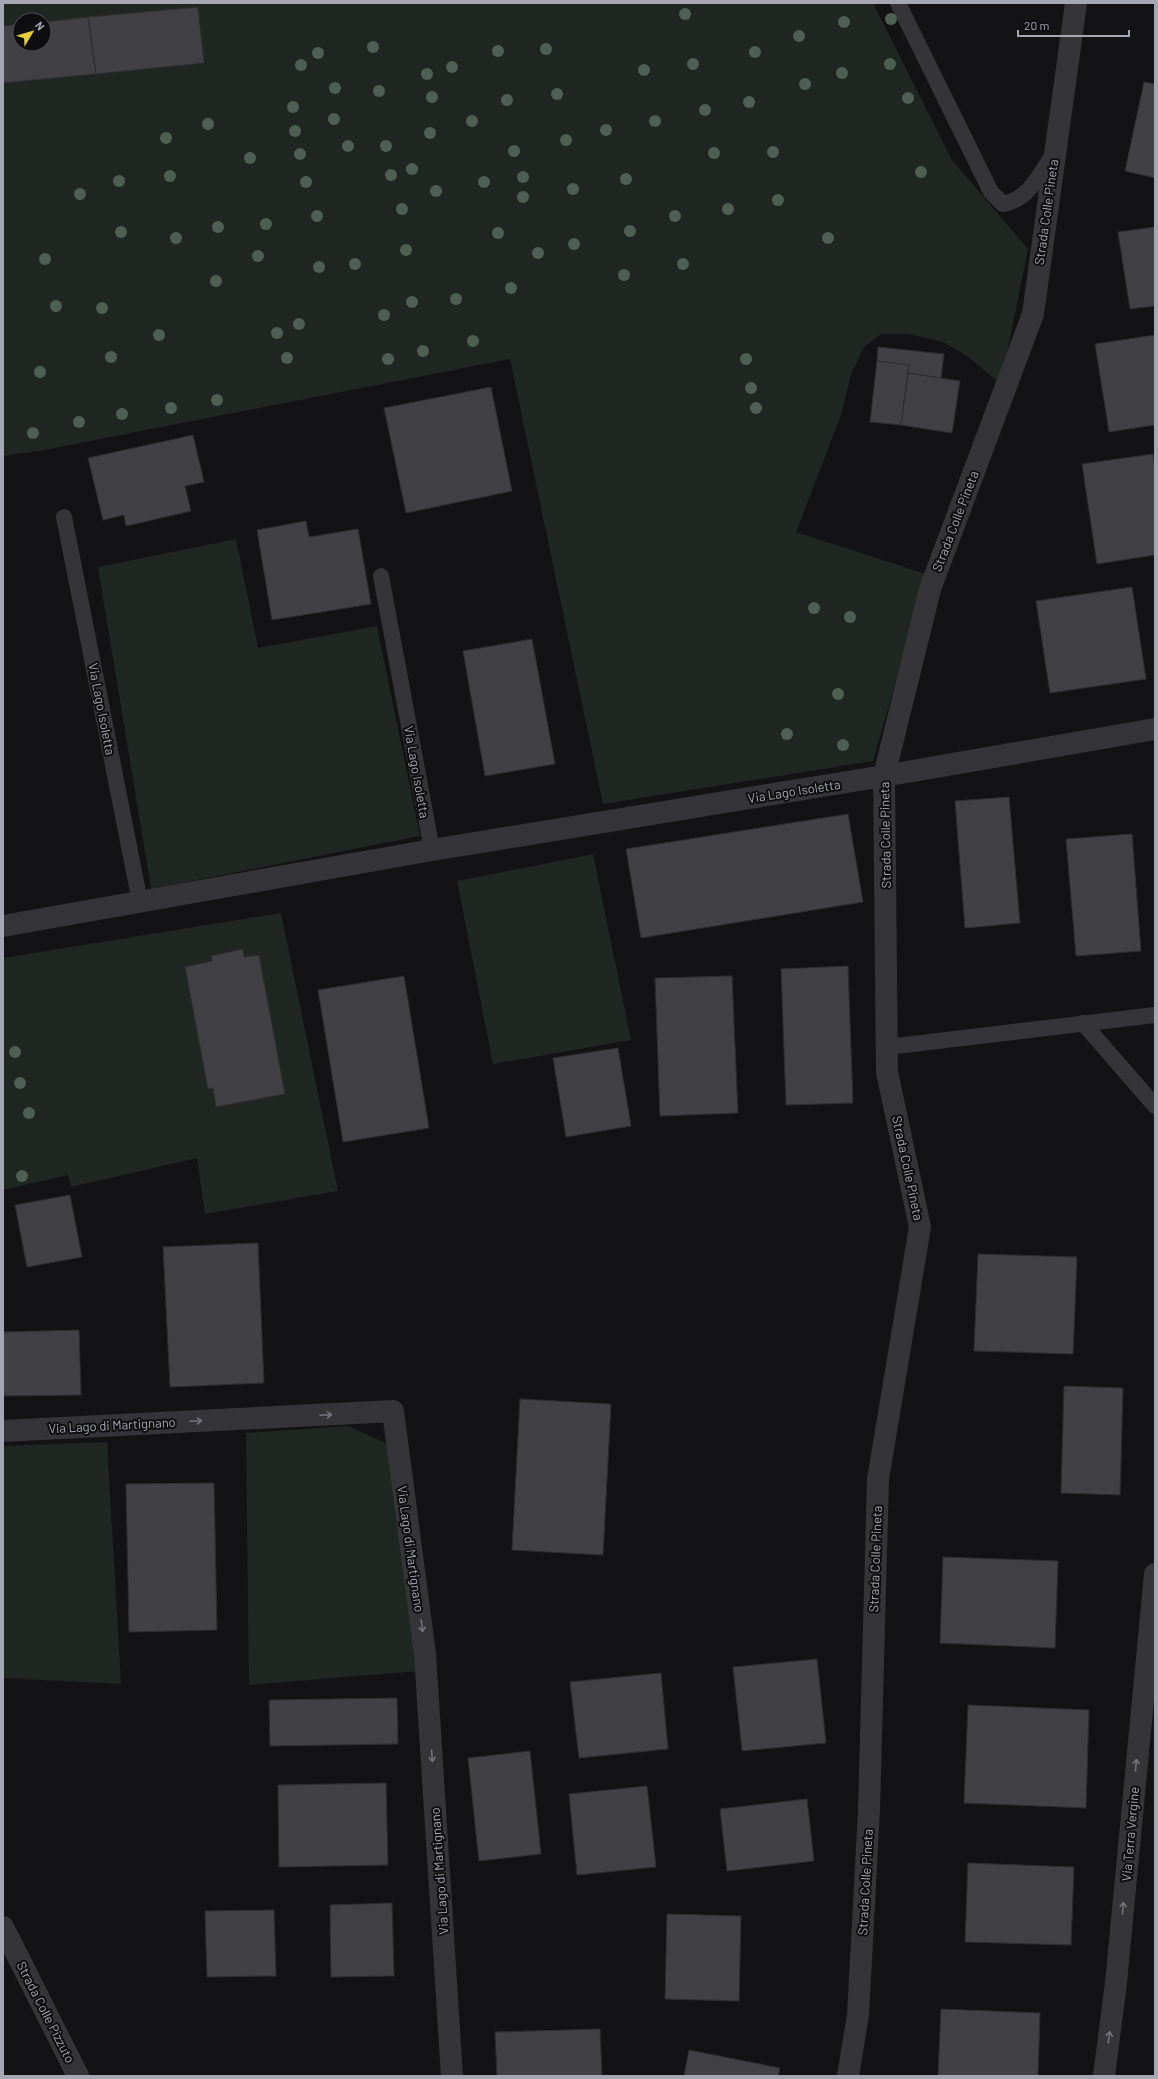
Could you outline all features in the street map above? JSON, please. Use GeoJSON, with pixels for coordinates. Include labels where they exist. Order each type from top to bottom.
{"type":"FeatureCollection","features":[{"type":"Feature","properties":{"kind":"street","name":"Strada Colle Pineta"},"geometry":{"type":"LineString","coordinates":[[848,2076],[858,2015],[869,1810],[878,1479],[920,1227],[887,1072],[888,1047],[884,776],[930,589],[1032,314],[1076,3]]}},
{"type":"Feature","properties":{"kind":"street","name":"Via Lago Isoletta"},"geometry":{"type":"LineString","coordinates":[[3,926],[432,850],[884,776],[1155,729]]}},
{"type":"Feature","properties":{"kind":"street","name":"Via Lago di Martignano"},"geometry":{"type":"LineString","coordinates":[[3,1431],[393,1411],[425,1654],[452,2076]]}},
{"type":"Feature","properties":{"kind":"street","name":"Via Terra Vergine"},"geometry":{"type":"LineString","coordinates":[[1104,2076],[1116,1983],[1154,1587]]}},
{"type":"Feature","properties":{"kind":"street","name":"Strada Colle Pizzuto"},"geometry":{"type":"LineString","coordinates":[[3,1927],[78,2076]]}},
{"type":"Feature","properties":{"kind":"lane"},"geometry":{"type":"LineString","coordinates":[[898,3],[991,192],[1003,204],[1014,202],[1027,192],[1055,152]]}},
{"type":"Feature","properties":{"kind":"lane","name":"Via Lago Isoletta"},"geometry":{"type":"LineString","coordinates":[[64,517],[140,902]]}},
{"type":"Feature","properties":{"kind":"lane","name":"Via Lago Isoletta"},"geometry":{"type":"LineString","coordinates":[[381,576],[432,850]]}},
{"type":"Feature","properties":{"kind":"lane"},"geometry":{"type":"LineString","coordinates":[[888,1047],[1155,1015]]}},
{"type":"Feature","properties":{"kind":"lane"},"geometry":{"type":"LineString","coordinates":[[1083,1023],[1155,1106]]}},
{"type":"Feature","properties":{"kind":"shaded area"},"geometry":{"type":"Polygon","coordinates":[[[3,3],[873,3],[952,160],[1028,249],[1008,348],[997,381],[967,356],[943,342],[908,334],[881,334],[864,347],[851,374],[841,415],[796,532],[929,575],[916,610],[873,761],[603,804],[510,359],[39,451],[3,456],[3,3]]]}},
{"type":"Feature","properties":{"kind":"shaded area"},"geometry":{"type":"Polygon","coordinates":[[[236,539],[258,648],[377,626],[420,836],[151,889],[98,567],[236,539]]]}},
{"type":"Feature","properties":{"kind":"shaded area"},"geometry":{"type":"Polygon","coordinates":[[[593,854],[631,1040],[493,1064],[457,881],[593,854]]]}},
{"type":"Feature","properties":{"kind":"shaded area"},"geometry":{"type":"Polygon","coordinates":[[[281,913],[338,1191],[205,1214],[197,1158],[71,1187],[68,1175],[3,1190],[3,958],[281,913]]]}},
{"type":"Feature","properties":{"kind":"shaded area"},"geometry":{"type":"Polygon","coordinates":[[[348,1426],[388,1444],[420,1671],[249,1685],[246,1433],[348,1426]]]}},
{"type":"Feature","properties":{"kind":"shaded area"},"geometry":{"type":"Polygon","coordinates":[[[107,1442],[121,1684],[3,1678],[3,1446],[107,1442]]]}},
{"type":"Feature","properties":{"kind":"building"},"geometry":{"type":"Polygon","coordinates":[[[198,7],[204,63],[96,74],[88,17],[198,7]]]}},
{"type":"Feature","properties":{"kind":"building"},"geometry":{"type":"Polygon","coordinates":[[[88,17],[96,74],[3,83],[3,26],[12,25],[12,52],[52,52],[52,21],[88,17]]]}},
{"type":"Feature","properties":{"kind":"building"},"geometry":{"type":"Polygon","coordinates":[[[1144,82],[1155,84],[1155,178],[1125,171],[1144,82]]]}},
{"type":"Feature","properties":{"kind":"building"},"geometry":{"type":"Polygon","coordinates":[[[1155,227],[1155,306],[1130,309],[1118,232],[1155,227]]]}},
{"type":"Feature","properties":{"kind":"building"},"geometry":{"type":"Polygon","coordinates":[[[1155,335],[1155,425],[1109,432],[1095,344],[1155,335]]]}},
{"type":"Feature","properties":{"kind":"building"},"geometry":{"type":"Polygon","coordinates":[[[878,347],[944,354],[941,378],[908,373],[909,365],[877,361],[878,347]]]}},
{"type":"Feature","properties":{"kind":"building"},"geometry":{"type":"Polygon","coordinates":[[[877,361],[909,365],[901,425],[870,422],[877,361]]]}},
{"type":"Feature","properties":{"kind":"building"},"geometry":{"type":"Polygon","coordinates":[[[908,373],[960,381],[952,433],[901,425],[908,373]]]}},
{"type":"Feature","properties":{"kind":"building"},"geometry":{"type":"Polygon","coordinates":[[[491,387],[512,491],[406,513],[384,408],[491,387]]]}},
{"type":"Feature","properties":{"kind":"building"},"geometry":{"type":"Polygon","coordinates":[[[193,435],[204,482],[185,486],[191,511],[126,526],[124,515],[103,520],[88,458],[193,435]]]}},
{"type":"Feature","properties":{"kind":"building"},"geometry":{"type":"Polygon","coordinates":[[[1153,454],[1155,469],[1155,555],[1097,564],[1082,464],[1153,454]]]}},
{"type":"Feature","properties":{"kind":"building"},"geometry":{"type":"Polygon","coordinates":[[[306,521],[309,537],[358,529],[371,604],[272,620],[257,530],[306,521]]]}},
{"type":"Feature","properties":{"kind":"building"},"geometry":{"type":"Polygon","coordinates":[[[1132,587],[1146,679],[1050,693],[1036,601],[1132,587]]]}},
{"type":"Feature","properties":{"kind":"building"},"geometry":{"type":"Polygon","coordinates":[[[532,639],[555,764],[485,776],[463,651],[532,639]]]}},
{"type":"Feature","properties":{"kind":"building"},"geometry":{"type":"Polygon","coordinates":[[[1009,797],[1020,923],[965,928],[955,801],[1009,797]]]}},
{"type":"Feature","properties":{"kind":"building"},"geometry":{"type":"Polygon","coordinates":[[[848,814],[863,902],[641,938],[626,849],[848,814]]]}},
{"type":"Feature","properties":{"kind":"building"},"geometry":{"type":"Polygon","coordinates":[[[1132,834],[1141,951],[1076,956],[1066,839],[1132,834]]]}},
{"type":"Feature","properties":{"kind":"building"},"geometry":{"type":"Polygon","coordinates":[[[243,949],[244,957],[259,955],[285,1094],[216,1107],[213,1088],[208,1089],[185,967],[212,961],[211,956],[243,949]]]}},
{"type":"Feature","properties":{"kind":"building"},"geometry":{"type":"Polygon","coordinates":[[[848,966],[853,1103],[786,1105],[781,969],[848,966]]]}},
{"type":"Feature","properties":{"kind":"building"},"geometry":{"type":"Polygon","coordinates":[[[404,976],[429,1128],[343,1142],[318,990],[404,976]]]}},
{"type":"Feature","properties":{"kind":"building"},"geometry":{"type":"Polygon","coordinates":[[[732,976],[738,1113],[660,1116],[655,978],[732,976]]]}},
{"type":"Feature","properties":{"kind":"building"},"geometry":{"type":"Polygon","coordinates":[[[618,1048],[631,1126],[566,1137],[553,1058],[618,1048]]]}},
{"type":"Feature","properties":{"kind":"building"},"geometry":{"type":"Polygon","coordinates":[[[70,1195],[82,1257],[27,1267],[15,1205],[70,1195]]]}},
{"type":"Feature","properties":{"kind":"building"},"geometry":{"type":"Polygon","coordinates":[[[258,1243],[264,1383],[170,1387],[163,1247],[258,1243]]]}},
{"type":"Feature","properties":{"kind":"building"},"geometry":{"type":"Polygon","coordinates":[[[978,1254],[1077,1257],[1073,1354],[974,1351],[978,1254]]]}},
{"type":"Feature","properties":{"kind":"building"},"geometry":{"type":"Polygon","coordinates":[[[79,1330],[81,1395],[3,1396],[3,1332],[79,1330]]]}},
{"type":"Feature","properties":{"kind":"building"},"geometry":{"type":"Polygon","coordinates":[[[1064,1386],[1123,1388],[1120,1495],[1061,1493],[1064,1386]]]}},
{"type":"Feature","properties":{"kind":"building"},"geometry":{"type":"Polygon","coordinates":[[[520,1399],[611,1404],[603,1555],[512,1550],[520,1399]]]}},
{"type":"Feature","properties":{"kind":"building"},"geometry":{"type":"Polygon","coordinates":[[[214,1483],[217,1630],[129,1632],[126,1484],[214,1483]]]}},
{"type":"Feature","properties":{"kind":"building"},"geometry":{"type":"Polygon","coordinates":[[[943,1557],[1058,1561],[1055,1648],[940,1643],[943,1557]]]}},
{"type":"Feature","properties":{"kind":"building"},"geometry":{"type":"Polygon","coordinates":[[[817,1659],[826,1743],[742,1751],[733,1667],[817,1659]]]}},
{"type":"Feature","properties":{"kind":"building"},"geometry":{"type":"Polygon","coordinates":[[[661,1673],[668,1749],[579,1758],[570,1682],[661,1673]]]}},
{"type":"Feature","properties":{"kind":"building"},"geometry":{"type":"Polygon","coordinates":[[[397,1698],[398,1744],[270,1746],[269,1700],[397,1698]]]}},
{"type":"Feature","properties":{"kind":"building"},"geometry":{"type":"Polygon","coordinates":[[[968,1705],[1089,1710],[1086,1808],[964,1803],[968,1705]]]}},
{"type":"Feature","properties":{"kind":"building"},"geometry":{"type":"Polygon","coordinates":[[[530,1751],[541,1854],[479,1861],[468,1758],[530,1751]]]}},
{"type":"Feature","properties":{"kind":"building"},"geometry":{"type":"Polygon","coordinates":[[[386,1783],[388,1865],[279,1867],[278,1785],[386,1783]]]}},
{"type":"Feature","properties":{"kind":"building"},"geometry":{"type":"Polygon","coordinates":[[[647,1786],[656,1867],[577,1875],[569,1794],[647,1786]]]}},
{"type":"Feature","properties":{"kind":"building"},"geometry":{"type":"Polygon","coordinates":[[[807,1799],[814,1861],[727,1871],[720,1809],[807,1799]]]}},
{"type":"Feature","properties":{"kind":"building"},"geometry":{"type":"Polygon","coordinates":[[[968,1863],[1074,1867],[1071,1945],[965,1942],[968,1863]]]}},
{"type":"Feature","properties":{"kind":"building"},"geometry":{"type":"Polygon","coordinates":[[[392,1903],[394,1976],[331,1977],[330,1905],[392,1903]]]}},
{"type":"Feature","properties":{"kind":"building"},"geometry":{"type":"Polygon","coordinates":[[[274,1910],[276,1976],[207,1977],[205,1911],[274,1910]]]}},
{"type":"Feature","properties":{"kind":"building"},"geometry":{"type":"Polygon","coordinates":[[[667,1914],[741,1916],[739,2001],[665,1999],[667,1914]]]}},
{"type":"Feature","properties":{"kind":"building"},"geometry":{"type":"Polygon","coordinates":[[[941,2009],[1040,2013],[1038,2076],[938,2076],[941,2009]]]}},
{"type":"Feature","properties":{"kind":"building"},"geometry":{"type":"Polygon","coordinates":[[[600,2029],[602,2076],[497,2076],[495,2032],[600,2029]]]}},
{"type":"Feature","properties":{"kind":"building"},"geometry":{"type":"Polygon","coordinates":[[[689,2050],[780,2068],[778,2076],[684,2076],[689,2050]]]}}]}
